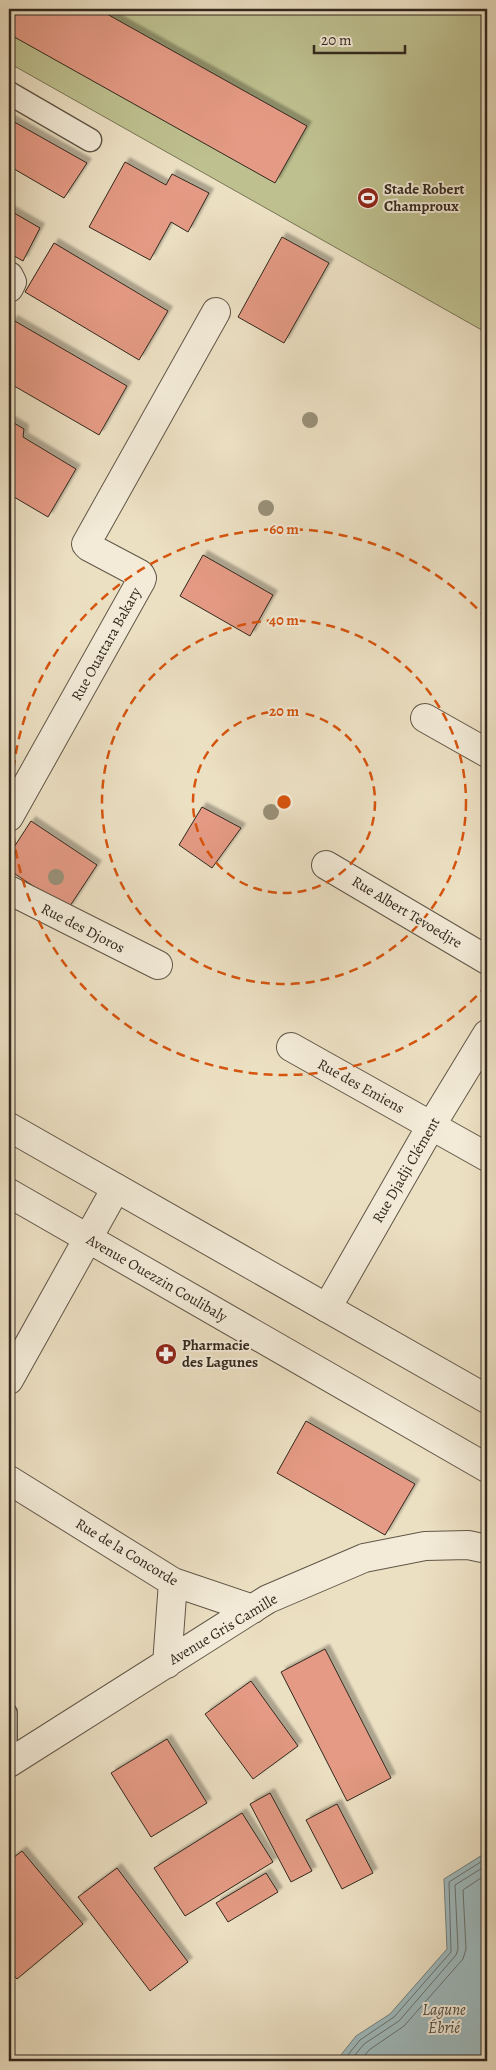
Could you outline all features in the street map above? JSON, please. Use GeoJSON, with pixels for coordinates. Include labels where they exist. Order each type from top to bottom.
{"type":"FeatureCollection","features":[{"type":"Feature","properties":{"kind":"street"},"geometry":{"type":"LineString","coordinates":[[9,93],[90,140]]}},
{"type":"Feature","properties":{"kind":"street"},"geometry":{"type":"LineString","coordinates":[[9,276],[12,282],[9,288]]}},
{"type":"Feature","properties":{"kind":"street","name":"Rue Ouattara Bakary"},"geometry":{"type":"LineString","coordinates":[[9,817],[141,581],[140,574],[86,544],[216,312]]}},
{"type":"Feature","properties":{"kind":"street"},"geometry":{"type":"LineString","coordinates":[[424,718],[487,753]]}},
{"type":"Feature","properties":{"kind":"street","name":"Rue Albert Tevoedjre"},"geometry":{"type":"LineString","coordinates":[[326,865],[487,960]]}},
{"type":"Feature","properties":{"kind":"street","name":"Rue des Djoros"},"geometry":{"type":"LineString","coordinates":[[9,890],[158,965]]}},
{"type":"Feature","properties":{"kind":"street","name":"Rue Djadji Clément"},"geometry":{"type":"LineString","coordinates":[[327,1308],[431,1126],[487,1034]]}},
{"type":"Feature","properties":{"kind":"street","name":"Rue des Emiens"},"geometry":{"type":"LineString","coordinates":[[291,1047],[487,1158]]}},
{"type":"Feature","properties":{"kind":"street"},"geometry":{"type":"LineString","coordinates":[[9,1127],[487,1399]]}},
{"type":"Feature","properties":{"kind":"street"},"geometry":{"type":"LineString","coordinates":[[9,1380],[116,1188]]}},
{"type":"Feature","properties":{"kind":"street","name":"Avenue Ouezzin Coulibaly"},"geometry":{"type":"LineString","coordinates":[[9,1193],[487,1468]]}},
{"type":"Feature","properties":{"kind":"street","name":"Rue de la Concorde"},"geometry":{"type":"LineString","coordinates":[[9,1480],[173,1582],[253,1609]]}},
{"type":"Feature","properties":{"kind":"street","name":"Avenue Gris Camille"},"geometry":{"type":"LineString","coordinates":[[9,1763],[268,1599],[364,1558],[426,1546],[468,1546],[487,1549]]}},
{"type":"Feature","properties":{"kind":"street"},"geometry":{"type":"LineString","coordinates":[[166,1664],[173,1582]]}},
{"type":"Feature","properties":{"kind":"lane"},"geometry":{"type":"LineString","coordinates":[[9,1712],[9,1763]]}},
{"type":"Feature","properties":{"kind":"green space","name":"Stade Robert Champroux"},"geometry":{"type":"Polygon","coordinates":[[[9,9],[487,9],[487,333],[9,63],[9,9]]]}},
{"type":"Feature","properties":{"kind":"water","name":"Lagune Ébrié"},"geometry":{"type":"Polygon","coordinates":[[[487,1852],[487,2061],[336,2061],[356,2036],[390,2014],[447,1949],[444,1879],[487,1852]]]}},
{"type":"Feature","properties":{"kind":"building"},"geometry":{"type":"Polygon","coordinates":[[[9,9],[98,9],[307,126],[275,183],[9,34],[9,9]]]}},
{"type":"Feature","properties":{"kind":"building"},"geometry":{"type":"Polygon","coordinates":[[[9,119],[87,163],[64,198],[9,166],[9,119]]]}},
{"type":"Feature","properties":{"kind":"building"},"geometry":{"type":"Polygon","coordinates":[[[125,162],[166,185],[172,174],[209,193],[188,232],[171,222],[150,260],[89,227],[125,162]]]}},
{"type":"Feature","properties":{"kind":"building"},"geometry":{"type":"Polygon","coordinates":[[[9,210],[40,228],[23,261],[9,253],[9,210]]]}},
{"type":"Feature","properties":{"kind":"building"},"geometry":{"type":"Polygon","coordinates":[[[282,237],[329,263],[284,343],[238,317],[282,237]]]}},
{"type":"Feature","properties":{"kind":"building"},"geometry":{"type":"Polygon","coordinates":[[[54,243],[168,311],[139,360],[25,292],[54,243]]]}},
{"type":"Feature","properties":{"kind":"building"},"geometry":{"type":"Polygon","coordinates":[[[13,320],[127,386],[99,435],[9,383],[9,326],[13,320]]]}},
{"type":"Feature","properties":{"kind":"building"},"geometry":{"type":"Polygon","coordinates":[[[9,420],[24,429],[23,437],[76,469],[48,517],[9,494],[9,420]]]}},
{"type":"Feature","properties":{"kind":"building"},"geometry":{"type":"Polygon","coordinates":[[[203,555],[273,595],[250,636],[180,596],[203,555]]]}},
{"type":"Feature","properties":{"kind":"building"},"geometry":{"type":"Polygon","coordinates":[[[202,807],[241,828],[212,868],[179,845],[202,807]]]}},
{"type":"Feature","properties":{"kind":"building"},"geometry":{"type":"Polygon","coordinates":[[[31,821],[97,865],[68,909],[9,870],[9,855],[31,821]]]}},
{"type":"Feature","properties":{"kind":"building"},"geometry":{"type":"Polygon","coordinates":[[[306,1421],[415,1484],[385,1535],[277,1473],[306,1421]]]}},
{"type":"Feature","properties":{"kind":"building"},"geometry":{"type":"Polygon","coordinates":[[[325,1649],[391,1778],[347,1801],[281,1672],[325,1649]]]}},
{"type":"Feature","properties":{"kind":"building"},"geometry":{"type":"Polygon","coordinates":[[[251,1681],[298,1746],[253,1779],[205,1714],[251,1681]]]}},
{"type":"Feature","properties":{"kind":"building"},"geometry":{"type":"Polygon","coordinates":[[[167,1739],[207,1803],[151,1837],[111,1773],[167,1739]]]}},
{"type":"Feature","properties":{"kind":"building"},"geometry":{"type":"Polygon","coordinates":[[[270,1793],[312,1871],[291,1882],[250,1804],[270,1793]]]}},
{"type":"Feature","properties":{"kind":"building"},"geometry":{"type":"Polygon","coordinates":[[[337,1804],[373,1873],[342,1889],[306,1820],[337,1804]]]}},
{"type":"Feature","properties":{"kind":"building"},"geometry":{"type":"Polygon","coordinates":[[[242,1813],[273,1862],[185,1916],[154,1868],[242,1813]]]}},
{"type":"Feature","properties":{"kind":"building"},"geometry":{"type":"Polygon","coordinates":[[[22,1851],[83,1924],[17,1979],[9,1970],[9,1861],[22,1851]]]}},
{"type":"Feature","properties":{"kind":"building"},"geometry":{"type":"Polygon","coordinates":[[[117,1868],[188,1962],[150,1991],[78,1897],[117,1868]]]}},
{"type":"Feature","properties":{"kind":"building"},"geometry":{"type":"Polygon","coordinates":[[[266,1873],[278,1892],[228,1922],[216,1903],[266,1873]]]}},
{"type":"Feature","properties":{"kind":"place","name":"Stade Robert Champroux"},"geometry":{"type":"Point","coordinates":[368,198]}},
{"type":"Feature","properties":{"kind":"place","name":"Pharmacie des Lagunes"},"geometry":{"type":"Point","coordinates":[166,1354]}}]}
